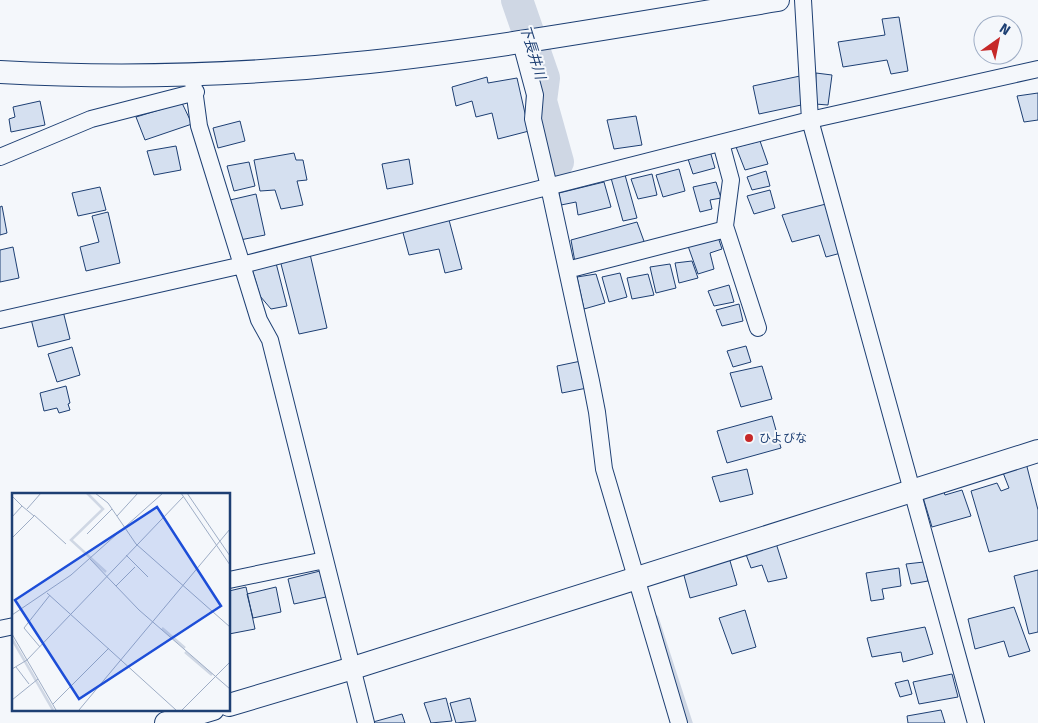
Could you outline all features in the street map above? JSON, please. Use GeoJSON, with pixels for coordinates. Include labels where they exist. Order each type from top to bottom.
{"type":"FeatureCollection","features":[{"type":"Feature","properties":{"kind":"street"},"geometry":{"type":"LineString","coordinates":[[0,157],[92,119],[194,83],[286,69],[370,62],[521,43],[778,0]]}},
{"type":"Feature","properties":{"kind":"street"},"geometry":{"type":"LineString","coordinates":[[803,0],[810,120],[976,723]]}},
{"type":"Feature","properties":{"kind":"street"},"geometry":{"type":"LineString","coordinates":[[521,43],[535,95],[532,120],[549,187],[597,412],[604,469],[679,723]]}},
{"type":"Feature","properties":{"kind":"street"},"geometry":{"type":"LineString","coordinates":[[0,320],[241,265],[810,120],[1038,69]]}},
{"type":"Feature","properties":{"kind":"street"},"geometry":{"type":"LineString","coordinates":[[0,72],[194,83]]}},
{"type":"Feature","properties":{"kind":"street"},"geometry":{"type":"LineString","coordinates":[[194,83],[199,126],[259,320],[270,340],[366,723]]}},
{"type":"Feature","properties":{"kind":"street"},"geometry":{"type":"LineString","coordinates":[[721,143],[731,180],[725,226],[758,328]]}},
{"type":"Feature","properties":{"kind":"street"},"geometry":{"type":"LineString","coordinates":[[567,270],[726,229]]}},
{"type":"Feature","properties":{"kind":"street"},"geometry":{"type":"LineString","coordinates":[[230,704],[353,668],[1038,451]]}},
{"type":"Feature","properties":{"kind":"street"},"geometry":{"type":"LineString","coordinates":[[230,580],[325,560]]}},
{"type":"Feature","properties":{"kind":"street"},"geometry":{"type":"LineString","coordinates":[[166,723],[210,710]]}},
{"type":"Feature","properties":{"kind":"building"},"geometry":{"type":"Polygon","coordinates":[[[899,17],[908,71],[891,74],[887,60],[843,67],[838,42],[885,35],[882,19],[899,17]]]}},
{"type":"Feature","properties":{"kind":"building"},"geometry":{"type":"Polygon","coordinates":[[[816,73],[832,75],[828,105],[815,104],[816,73]]]}},
{"type":"Feature","properties":{"kind":"building"},"geometry":{"type":"Polygon","coordinates":[[[800,76],[806,104],[759,114],[753,86],[800,76]]]}},
{"type":"Feature","properties":{"kind":"building"},"geometry":{"type":"Polygon","coordinates":[[[487,77],[488,83],[517,78],[529,131],[498,139],[492,113],[476,117],[472,101],[456,106],[452,87],[487,77]]]}},
{"type":"Feature","properties":{"kind":"building"},"geometry":{"type":"Polygon","coordinates":[[[1038,93],[1038,120],[1024,122],[1017,96],[1038,93]]]}},
{"type":"Feature","properties":{"kind":"building"},"geometry":{"type":"Polygon","coordinates":[[[40,101],[45,125],[11,132],[9,119],[15,117],[13,107],[40,101]]]}},
{"type":"Feature","properties":{"kind":"building"},"geometry":{"type":"Polygon","coordinates":[[[182,103],[192,124],[145,140],[136,117],[182,103]]]}},
{"type":"Feature","properties":{"kind":"building"},"geometry":{"type":"Polygon","coordinates":[[[636,116],[642,145],[614,149],[607,120],[636,116]]]}},
{"type":"Feature","properties":{"kind":"building"},"geometry":{"type":"Polygon","coordinates":[[[240,121],[245,141],[218,148],[213,128],[240,121]]]}},
{"type":"Feature","properties":{"kind":"building"},"geometry":{"type":"Polygon","coordinates":[[[760,141],[768,164],[745,170],[736,147],[760,141]]]}},
{"type":"Feature","properties":{"kind":"building"},"geometry":{"type":"Polygon","coordinates":[[[176,146],[181,170],[154,175],[147,151],[176,146]]]}},
{"type":"Feature","properties":{"kind":"building"},"geometry":{"type":"Polygon","coordinates":[[[710,151],[715,168],[693,174],[687,156],[710,151]]]}},
{"type":"Feature","properties":{"kind":"building"},"geometry":{"type":"Polygon","coordinates":[[[294,153],[296,160],[303,160],[307,180],[297,181],[303,205],[281,209],[275,190],[260,191],[254,160],[294,153]]]}},
{"type":"Feature","properties":{"kind":"building"},"geometry":{"type":"Polygon","coordinates":[[[409,159],[413,184],[387,189],[382,164],[409,159]]]}},
{"type":"Feature","properties":{"kind":"building"},"geometry":{"type":"Polygon","coordinates":[[[249,162],[255,186],[234,191],[227,166],[249,162]]]}},
{"type":"Feature","properties":{"kind":"building"},"geometry":{"type":"Polygon","coordinates":[[[679,169],[685,191],[663,197],[656,175],[679,169]]]}},
{"type":"Feature","properties":{"kind":"building"},"geometry":{"type":"Polygon","coordinates":[[[766,171],[770,186],[752,190],[747,177],[766,171]]]}},
{"type":"Feature","properties":{"kind":"building"},"geometry":{"type":"Polygon","coordinates":[[[652,174],[657,195],[638,199],[631,179],[652,174]]]}},
{"type":"Feature","properties":{"kind":"building"},"geometry":{"type":"Polygon","coordinates":[[[625,175],[637,218],[623,221],[611,178],[625,175]]]}},
{"type":"Feature","properties":{"kind":"building"},"geometry":{"type":"Polygon","coordinates":[[[604,182],[611,207],[578,215],[576,202],[561,205],[559,193],[604,182]]]}},
{"type":"Feature","properties":{"kind":"building"},"geometry":{"type":"Polygon","coordinates":[[[716,182],[721,198],[710,200],[712,209],[700,212],[693,187],[716,182]]]}},
{"type":"Feature","properties":{"kind":"building"},"geometry":{"type":"Polygon","coordinates":[[[100,187],[106,210],[78,216],[72,193],[100,187]]]}},
{"type":"Feature","properties":{"kind":"building"},"geometry":{"type":"Polygon","coordinates":[[[770,190],[775,208],[754,214],[747,196],[770,190]]]}},
{"type":"Feature","properties":{"kind":"building"},"geometry":{"type":"Polygon","coordinates":[[[256,194],[265,235],[240,240],[230,200],[256,194]]]}},
{"type":"Feature","properties":{"kind":"building"},"geometry":{"type":"Polygon","coordinates":[[[826,204],[841,253],[826,257],[819,235],[792,242],[782,215],[826,204]]]}},
{"type":"Feature","properties":{"kind":"building"},"geometry":{"type":"Polygon","coordinates":[[[2,206],[7,233],[0,235],[0,207],[2,206]]]}},
{"type":"Feature","properties":{"kind":"building"},"geometry":{"type":"Polygon","coordinates":[[[108,212],[120,263],[86,271],[80,247],[99,242],[92,216],[108,212]]]}},
{"type":"Feature","properties":{"kind":"building"},"geometry":{"type":"Polygon","coordinates":[[[449,220],[462,269],[445,273],[439,249],[409,255],[402,229],[449,220]]]}},
{"type":"Feature","properties":{"kind":"building"},"geometry":{"type":"Polygon","coordinates":[[[637,222],[645,244],[575,262],[571,240],[637,222]]]}},
{"type":"Feature","properties":{"kind":"building"},"geometry":{"type":"Polygon","coordinates":[[[718,237],[722,249],[710,253],[714,269],[698,274],[688,246],[718,237]]]}},
{"type":"Feature","properties":{"kind":"building"},"geometry":{"type":"Polygon","coordinates":[[[13,247],[19,278],[0,282],[0,250],[13,247]]]}},
{"type":"Feature","properties":{"kind":"building"},"geometry":{"type":"Polygon","coordinates":[[[310,254],[327,328],[299,334],[280,260],[310,254]]]}},
{"type":"Feature","properties":{"kind":"building"},"geometry":{"type":"Polygon","coordinates":[[[692,261],[698,278],[679,283],[675,263],[692,261]]]}},
{"type":"Feature","properties":{"kind":"building"},"geometry":{"type":"Polygon","coordinates":[[[276,263],[287,306],[271,309],[260,296],[252,269],[276,263]]]}},
{"type":"Feature","properties":{"kind":"building"},"geometry":{"type":"Polygon","coordinates":[[[670,264],[676,288],[656,293],[650,267],[670,264]]]}},
{"type":"Feature","properties":{"kind":"building"},"geometry":{"type":"Polygon","coordinates":[[[620,273],[627,297],[609,302],[602,277],[620,273]]]}},
{"type":"Feature","properties":{"kind":"building"},"geometry":{"type":"Polygon","coordinates":[[[596,274],[605,303],[584,309],[577,277],[596,274]]]}},
{"type":"Feature","properties":{"kind":"building"},"geometry":{"type":"Polygon","coordinates":[[[648,274],[654,295],[632,299],[627,278],[648,274]]]}},
{"type":"Feature","properties":{"kind":"building"},"geometry":{"type":"Polygon","coordinates":[[[729,285],[734,302],[714,306],[708,291],[729,285]]]}},
{"type":"Feature","properties":{"kind":"building"},"geometry":{"type":"Polygon","coordinates":[[[739,304],[743,321],[722,326],[716,310],[739,304]]]}},
{"type":"Feature","properties":{"kind":"building"},"geometry":{"type":"Polygon","coordinates":[[[63,311],[70,339],[38,347],[31,319],[63,311]]]}},
{"type":"Feature","properties":{"kind":"building"},"geometry":{"type":"Polygon","coordinates":[[[746,346],[751,362],[733,367],[727,351],[746,346]]]}},
{"type":"Feature","properties":{"kind":"building"},"geometry":{"type":"Polygon","coordinates":[[[72,347],[80,375],[57,382],[48,354],[72,347]]]}},
{"type":"Feature","properties":{"kind":"building"},"geometry":{"type":"Polygon","coordinates":[[[581,361],[587,388],[562,393],[557,366],[581,361]]]}},
{"type":"Feature","properties":{"kind":"building"},"geometry":{"type":"Polygon","coordinates":[[[762,366],[772,399],[741,407],[730,373],[762,366]]]}},
{"type":"Feature","properties":{"kind":"building"},"geometry":{"type":"Polygon","coordinates":[[[66,386],[70,410],[59,413],[57,408],[44,411],[40,393],[66,386]]]}},
{"type":"Feature","properties":{"kind":"building"},"geometry":{"type":"Polygon","coordinates":[[[772,416],[781,448],[727,463],[717,431],[772,416]]]}},
{"type":"Feature","properties":{"kind":"building"},"geometry":{"type":"Polygon","coordinates":[[[1025,459],[1038,510],[1038,540],[989,552],[971,491],[997,483],[1001,491],[1009,488],[1000,465],[1025,459]]]}},
{"type":"Feature","properties":{"kind":"building"},"geometry":{"type":"Polygon","coordinates":[[[747,469],[753,494],[720,502],[712,477],[747,469]]]}},
{"type":"Feature","properties":{"kind":"building"},"geometry":{"type":"Polygon","coordinates":[[[942,487],[945,495],[962,490],[971,516],[932,527],[922,494],[942,487]]]}},
{"type":"Feature","properties":{"kind":"building"},"geometry":{"type":"Polygon","coordinates":[[[775,540],[787,578],[768,582],[762,565],[751,568],[744,549],[775,540]]]}},
{"type":"Feature","properties":{"kind":"building"},"geometry":{"type":"Polygon","coordinates":[[[728,554],[737,585],[690,598],[682,568],[728,554]]]}},
{"type":"Feature","properties":{"kind":"building"},"geometry":{"type":"Polygon","coordinates":[[[924,562],[928,581],[911,584],[906,564],[924,562]]]}},
{"type":"Feature","properties":{"kind":"building"},"geometry":{"type":"Polygon","coordinates":[[[899,568],[901,586],[882,589],[884,599],[871,601],[866,573],[899,568]]]}},
{"type":"Feature","properties":{"kind":"building"},"geometry":{"type":"Polygon","coordinates":[[[1038,570],[1038,632],[1029,634],[1014,576],[1038,570]]]}},
{"type":"Feature","properties":{"kind":"building"},"geometry":{"type":"Polygon","coordinates":[[[320,571],[326,597],[294,604],[288,579],[320,571]]]}},
{"type":"Feature","properties":{"kind":"building"},"geometry":{"type":"Polygon","coordinates":[[[246,587],[255,629],[230,634],[230,591],[246,587]]]}},
{"type":"Feature","properties":{"kind":"building"},"geometry":{"type":"Polygon","coordinates":[[[276,587],[281,612],[253,618],[247,594],[276,587]]]}},
{"type":"Feature","properties":{"kind":"building"},"geometry":{"type":"Polygon","coordinates":[[[1014,607],[1030,651],[1009,657],[1004,641],[975,649],[968,619],[1014,607]]]}},
{"type":"Feature","properties":{"kind":"building"},"geometry":{"type":"Polygon","coordinates":[[[745,610],[756,647],[732,654],[719,618],[745,610]]]}},
{"type":"Feature","properties":{"kind":"building"},"geometry":{"type":"Polygon","coordinates":[[[925,627],[933,654],[903,662],[901,652],[872,657],[867,638],[925,627]]]}},
{"type":"Feature","properties":{"kind":"building"},"geometry":{"type":"Polygon","coordinates":[[[952,674],[958,697],[919,704],[913,682],[952,674]]]}},
{"type":"Feature","properties":{"kind":"building"},"geometry":{"type":"Polygon","coordinates":[[[908,680],[912,694],[900,697],[895,683],[908,680]]]}},
{"type":"Feature","properties":{"kind":"building"},"geometry":{"type":"Polygon","coordinates":[[[446,698],[452,721],[431,723],[424,703],[446,698]]]}},
{"type":"Feature","properties":{"kind":"building"},"geometry":{"type":"Polygon","coordinates":[[[470,698],[476,721],[456,723],[450,703],[470,698]]]}},
{"type":"Feature","properties":{"kind":"building"},"geometry":{"type":"Polygon","coordinates":[[[941,710],[945,723],[908,723],[907,716],[941,710]]]}},
{"type":"Feature","properties":{"kind":"building"},"geometry":{"type":"Polygon","coordinates":[[[402,714],[405,723],[373,722],[402,714]]]}},
{"type":"Feature","properties":{"kind":"waterway","name":"下長井川"},"geometry":{"type":"LineString","coordinates":[[517,0],[544,78],[541,101],[558,162]]}},
{"type":"Feature","properties":{"kind":"waterway"},"geometry":{"type":"LineString","coordinates":[[656,618],[690,723]]}},
{"type":"Feature","properties":{"kind":"place","name":"ひよびな"},"geometry":{"type":"Point","coordinates":[749,438]}}]}
